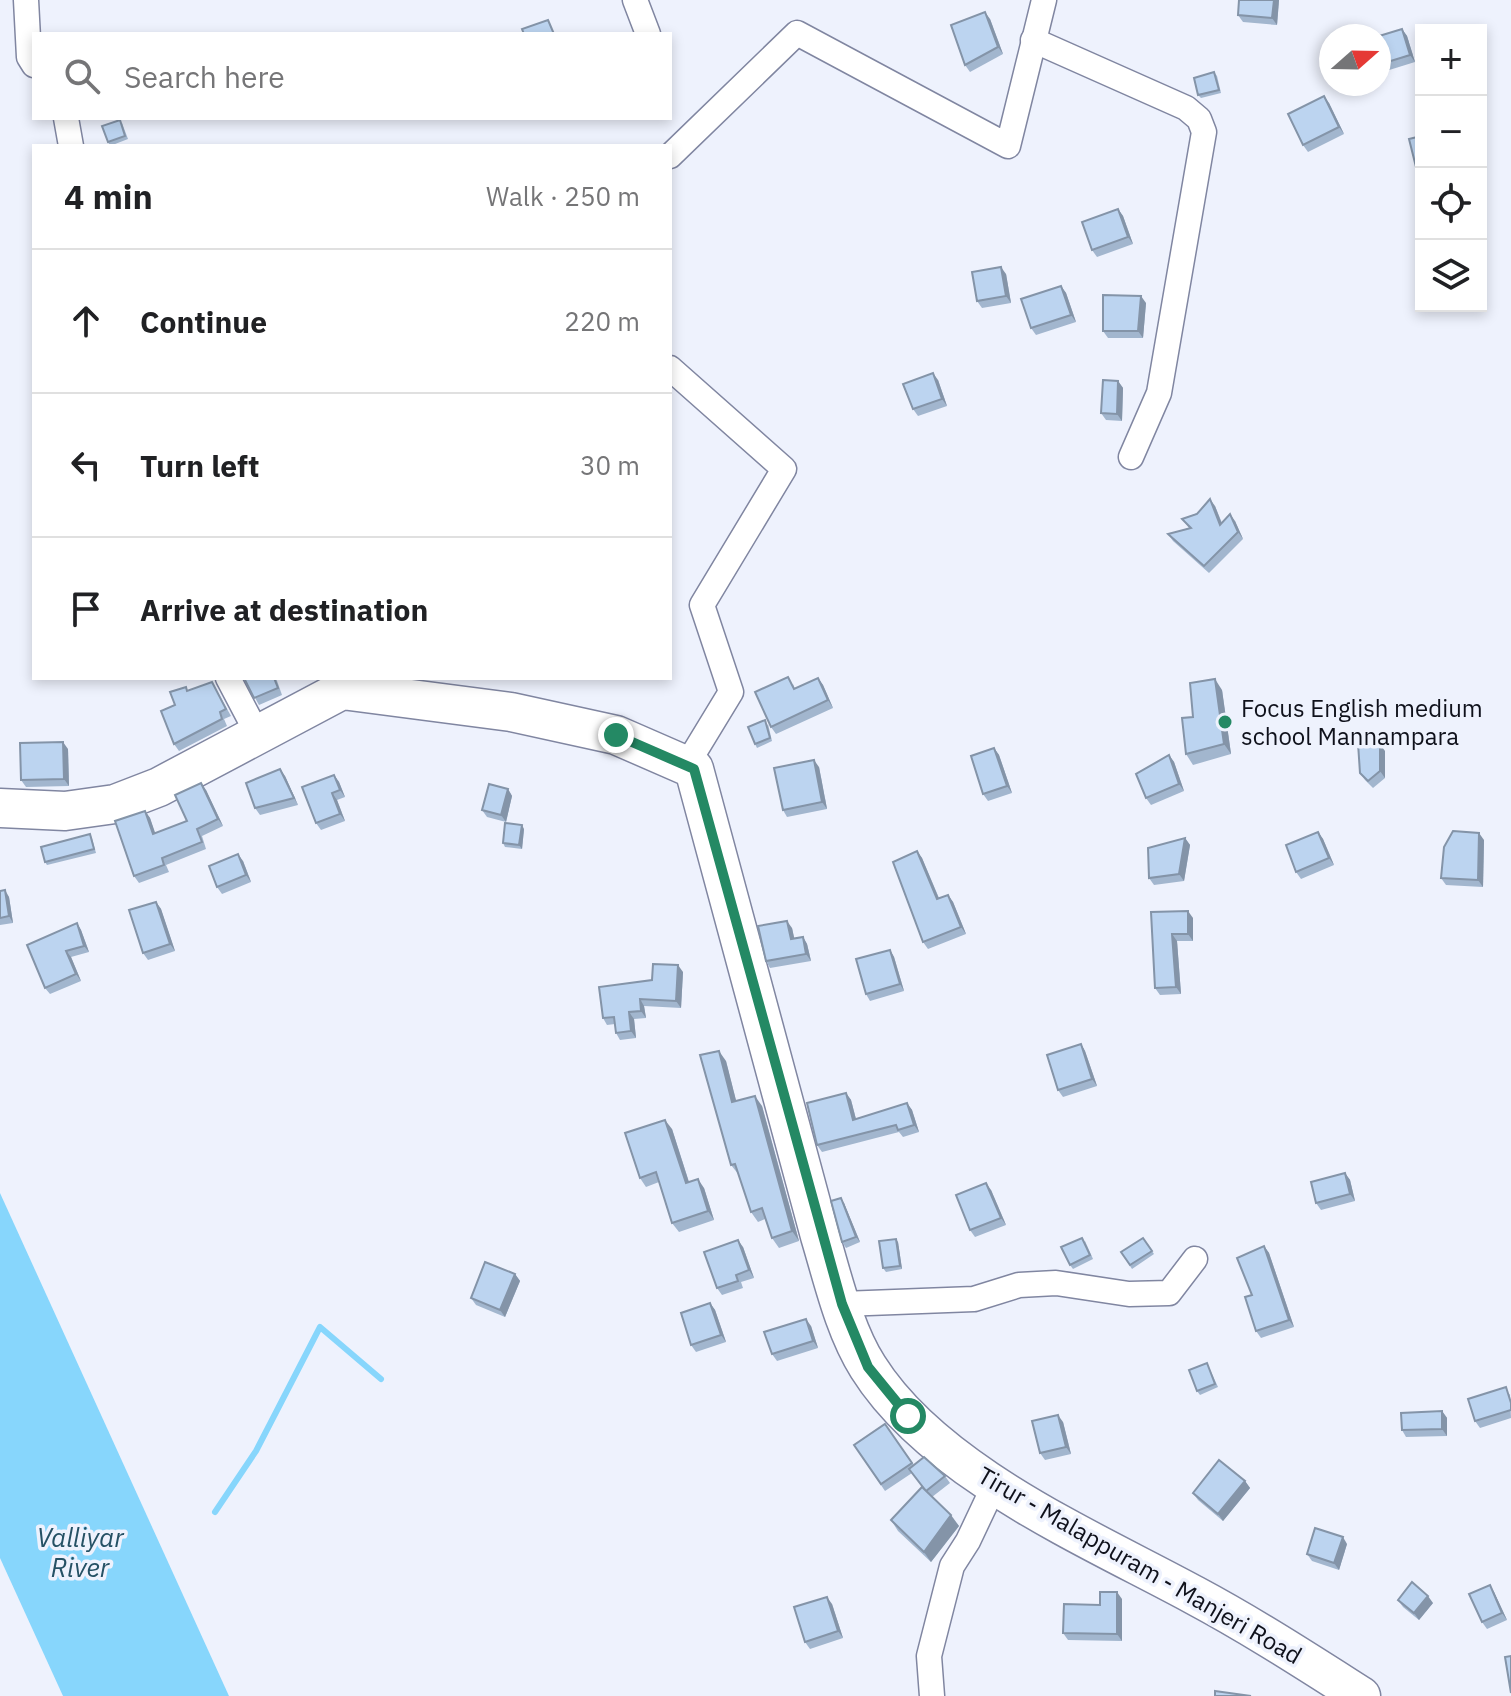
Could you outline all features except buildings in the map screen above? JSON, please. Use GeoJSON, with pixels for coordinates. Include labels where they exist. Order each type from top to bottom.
{"type":"FeatureCollection","features":[{"type":"Feature","properties":{"kind":"main road"},"geometry":{"type":"LineString","coordinates":[[0,808],[65,811],[115,804],[159,787],[342,690],[511,712],[616,735],[686,766]]}},
{"type":"Feature","properties":{"kind":"main road","name":"Tirur - Malappuram - Manjeri Road"},"geometry":{"type":"LineString","coordinates":[[686,766],[694,769],[788,1120],[842,1304],[868,1367],[908,1416],[994,1486],[1257,1629],[1361,1696]]}},
{"type":"Feature","properties":{"kind":"street"},"geometry":{"type":"LineString","coordinates":[[26,0],[29,57],[32,62]]}},
{"type":"Feature","properties":{"kind":"street"},"geometry":{"type":"LineString","coordinates":[[635,0],[647,32]]}},
{"type":"Feature","properties":{"kind":"street"},"geometry":{"type":"LineString","coordinates":[[672,154],[797,33],[1008,146],[1044,0]]}},
{"type":"Feature","properties":{"kind":"street"},"geometry":{"type":"LineString","coordinates":[[1033,40],[1186,108],[1199,119],[1204,132],[1159,393],[1131,457]]}},
{"type":"Feature","properties":{"kind":"street"},"geometry":{"type":"LineString","coordinates":[[66,120],[71,144]]}},
{"type":"Feature","properties":{"kind":"street"},"geometry":{"type":"LineString","coordinates":[[672,370],[784,469],[702,605],[731,692],[686,766]]}},
{"type":"Feature","properties":{"kind":"street"},"geometry":{"type":"LineString","coordinates":[[229,680],[258,735]]}},
{"type":"Feature","properties":{"kind":"street"},"geometry":{"type":"LineString","coordinates":[[842,1304],[974,1299],[1019,1285],[1056,1283],[1129,1294],[1169,1293],[1195,1259]]}},
{"type":"Feature","properties":{"kind":"street"},"geometry":{"type":"LineString","coordinates":[[932,1696],[929,1656],[952,1566],[968,1541],[994,1486]]}},
{"type":"Feature","properties":{"kind":"water","name":"Valliyar River"},"geometry":{"type":"Polygon","coordinates":[[[0,1193],[229,1696],[63,1696],[0,1558],[0,1193]]]}},
{"type":"Feature","properties":{"kind":"waterway"},"geometry":{"type":"LineString","coordinates":[[215,1512],[256,1451],[320,1327],[381,1379]]}},
{"type":"Feature","properties":{"kind":"place","name":"Focus English medium school Mannampara"},"geometry":{"type":"Point","coordinates":[1225,722]}},
{"type":"Feature","properties":{"kind":"route"},"geometry":{"type":"LineString","coordinates":[[616,735],[694,769],[820,1236],[842,1304],[868,1367],[908,1416]]}}]}
